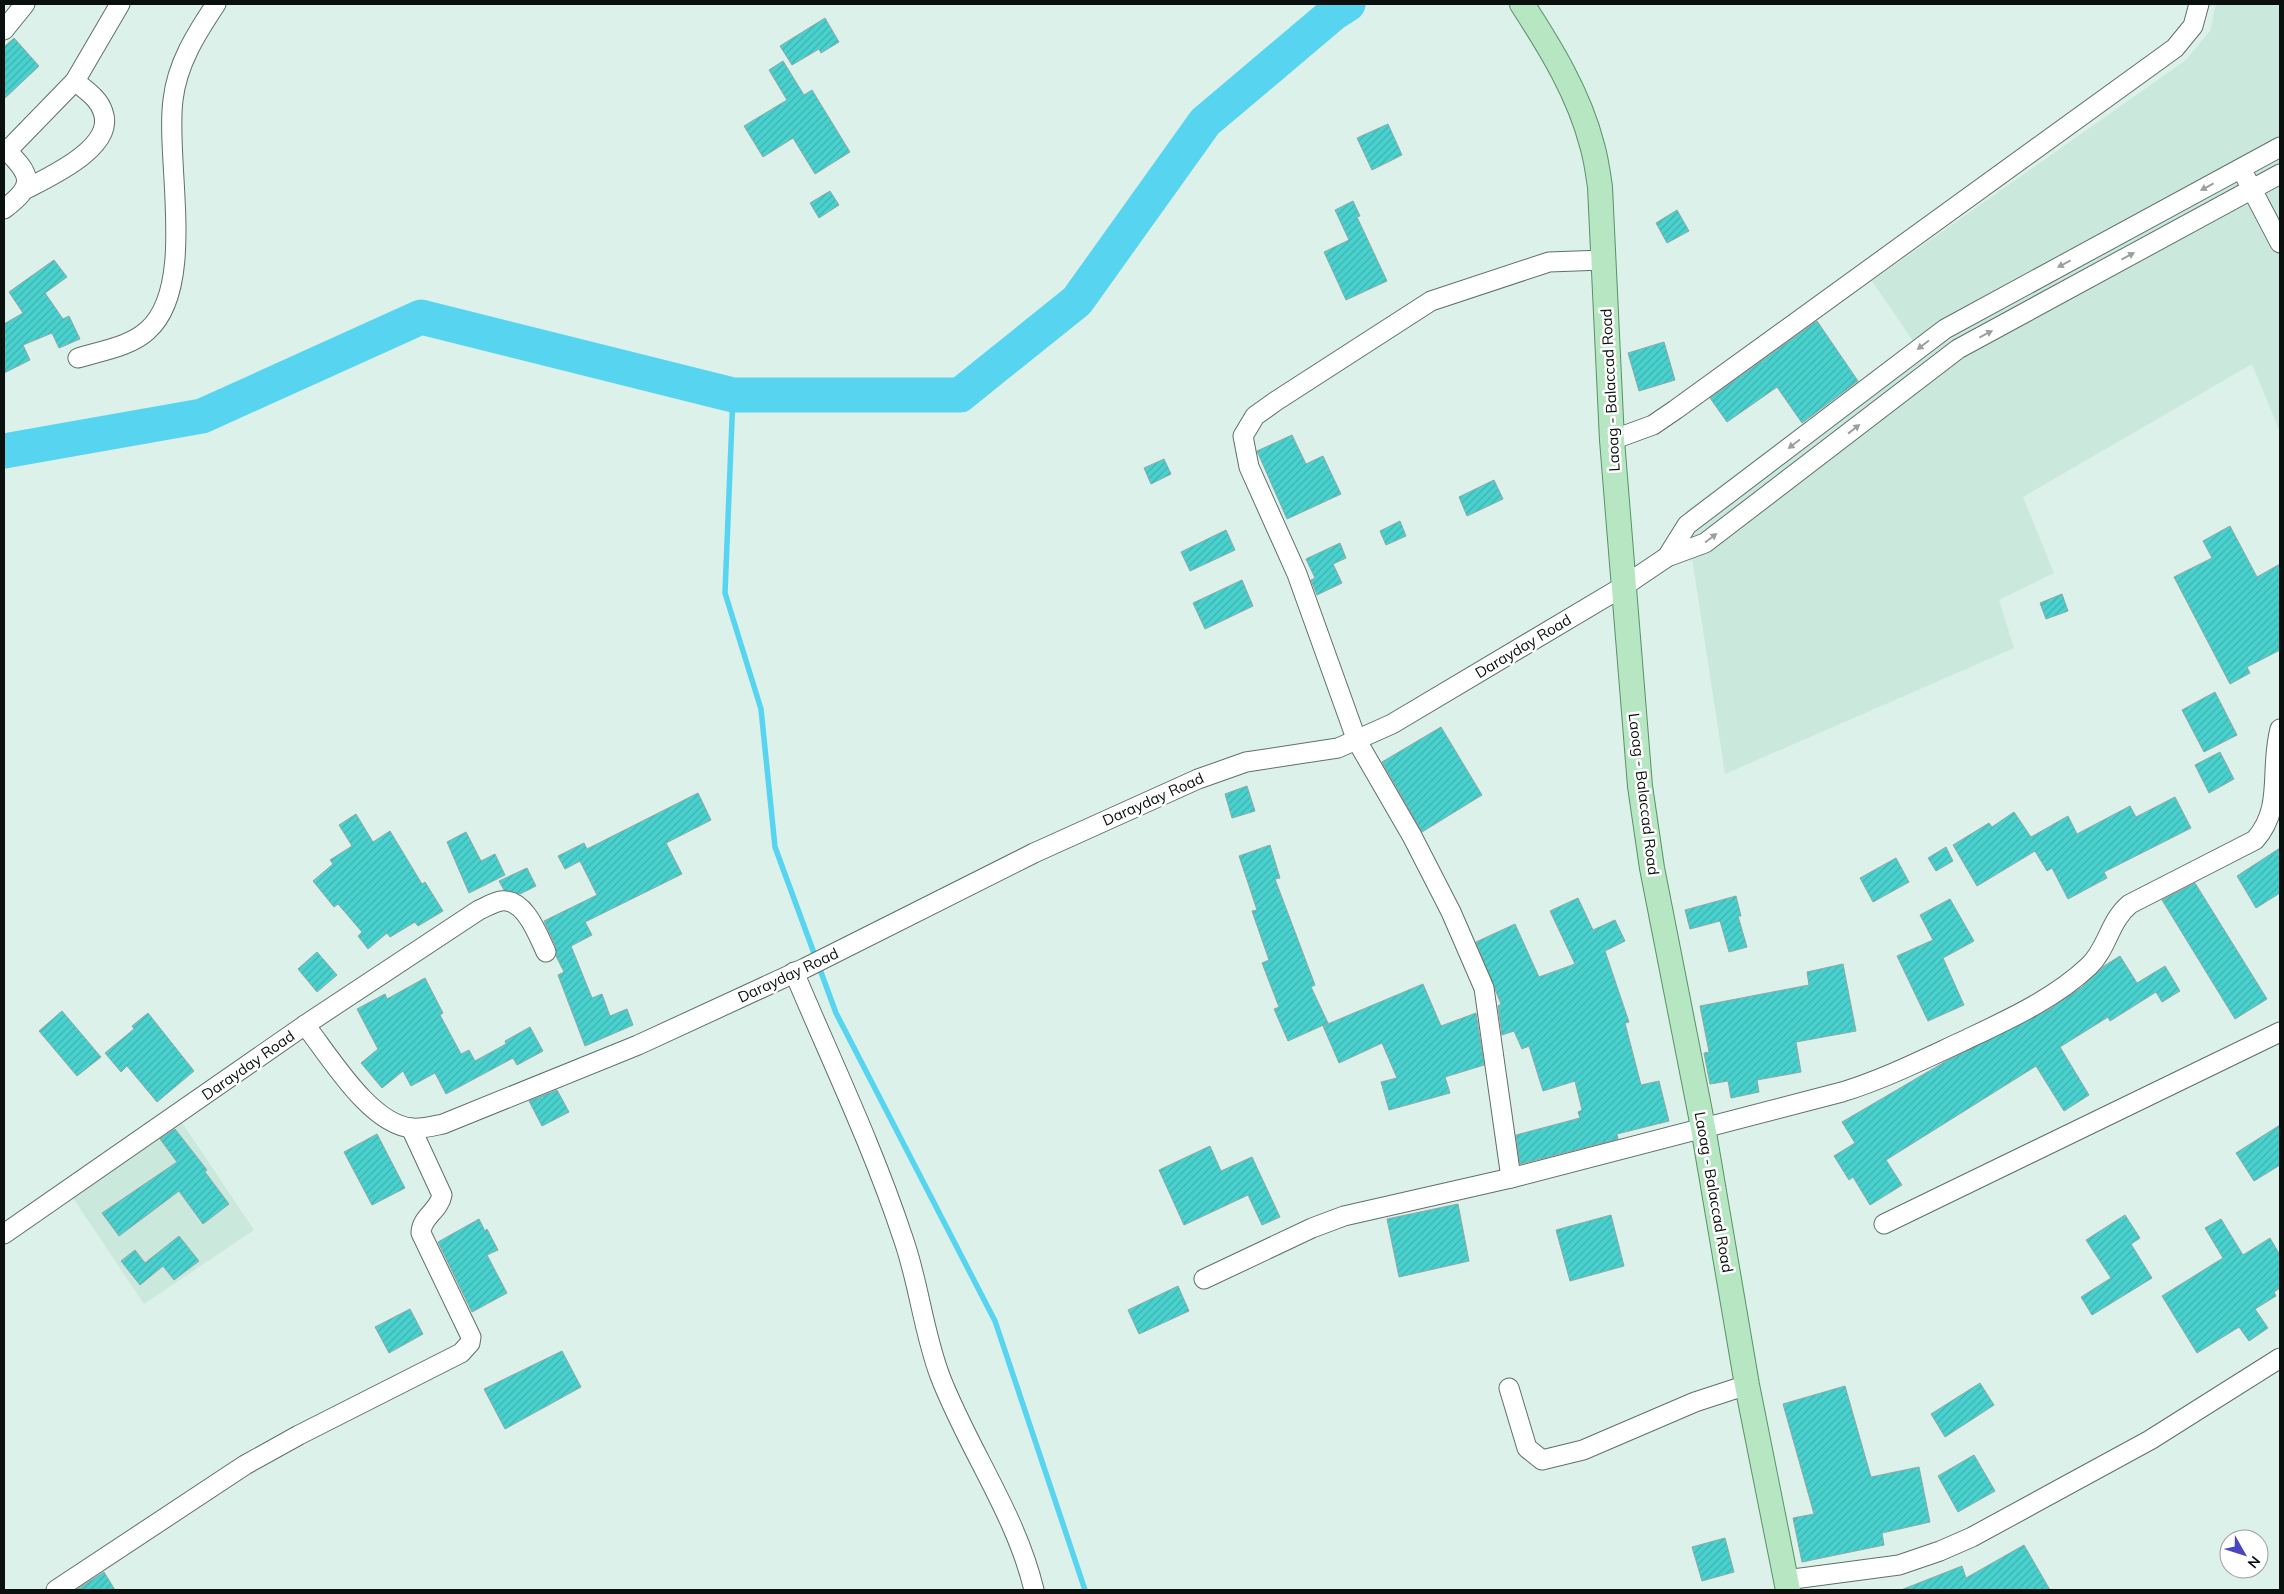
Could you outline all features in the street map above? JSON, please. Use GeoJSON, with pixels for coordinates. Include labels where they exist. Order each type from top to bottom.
{"type":"FeatureCollection","features":[{"type":"Feature","properties":{"kind":"main road","name":"Laoag - Balaccad Road"},"geometry":{"type":"LineString","coordinates":[[1522,4],[1541,33],[1582,113],[1592,145],[1600,187],[1612,440],[1642,795],[1652,868],[1703,1127],[1747,1384],[1787,1585]]}},
{"type":"Feature","properties":{"kind":"street"},"geometry":{"type":"LineString","coordinates":[[4,30],[25,4]]}},
{"type":"Feature","properties":{"kind":"street"},"geometry":{"type":"LineString","coordinates":[[26,189],[27,180],[24,171],[5,150],[75,81],[120,4]]}},
{"type":"Feature","properties":{"kind":"street"},"geometry":{"type":"LineString","coordinates":[[78,358],[132,341],[149,330],[160,313],[168,295],[174,266],[176,196],[172,100],[179,69],[195,36],[216,4]]}},
{"type":"Feature","properties":{"kind":"street"},"geometry":{"type":"LineString","coordinates":[[1612,440],[1653,425],[1675,410],[2175,48],[2193,26],[2200,4]]}},
{"type":"Feature","properties":{"kind":"street"},"geometry":{"type":"LineString","coordinates":[[4,209],[20,197],[26,189],[74,163],[91,148],[103,130],[104,114],[98,101],[75,81]]}},
{"type":"Feature","properties":{"kind":"street"},"geometry":{"type":"LineString","coordinates":[[1667,557],[1687,525],[1945,328],[2280,147]]}},
{"type":"Feature","properties":{"kind":"street"},"geometry":{"type":"LineString","coordinates":[[2240,169],[2280,243]]}},
{"type":"Feature","properties":{"kind":"street"},"geometry":{"type":"LineString","coordinates":[[1667,557],[1705,543],[1958,349],[2280,174]]}},
{"type":"Feature","properties":{"kind":"street"},"geometry":{"type":"LineString","coordinates":[[1511,1178],[1484,988],[1454,920],[1412,836],[1358,741],[1297,574],[1249,467],[1243,436],[1247,427],[1256,416],[1276,401],[1431,301],[1550,262],[1604,260]]}},
{"type":"Feature","properties":{"kind":"street","name":"Darayday Road"},"geometry":{"type":"LineString","coordinates":[[4,1234],[305,1025],[374,1109],[392,1123],[411,1128],[443,1124],[629,1049],[799,970],[1034,853],[1220,770],[1246,762],[1338,748],[1358,741],[1392,724],[1624,586],[1667,557]]}},
{"type":"Feature","properties":{"kind":"street"},"geometry":{"type":"LineString","coordinates":[[1204,1279],[1312,1228],[1344,1216],[1511,1178],[1867,1085],[1992,1027],[2064,986],[2088,966],[2099,955],[2116,918],[2130,904],[2255,840],[2266,831],[2274,820],[2278,805],[2280,729]]}},
{"type":"Feature","properties":{"kind":"street"},"geometry":{"type":"LineString","coordinates":[[305,1025],[479,910],[501,901],[510,902],[525,914],[534,927],[546,952]]}},
{"type":"Feature","properties":{"kind":"street"},"geometry":{"type":"LineString","coordinates":[[799,970],[892,1204],[914,1274],[926,1332],[941,1378],[1011,1524],[1034,1590]]}},
{"type":"Feature","properties":{"kind":"street"},"geometry":{"type":"LineString","coordinates":[[1884,1224],[2280,1032]]}},
{"type":"Feature","properties":{"kind":"street"},"geometry":{"type":"LineString","coordinates":[[56,1590],[245,1466],[299,1434],[461,1353],[466,1348],[471,1337],[421,1233],[422,1223],[436,1209],[442,1195],[411,1128]]}},
{"type":"Feature","properties":{"kind":"street"},"geometry":{"type":"LineString","coordinates":[[1787,1585],[1899,1566],[1972,1537],[2150,1440],[2280,1358]]}},
{"type":"Feature","properties":{"kind":"street"},"geometry":{"type":"LineString","coordinates":[[1510,1388],[1527,1448],[1542,1460],[1583,1450],[1695,1402],[1747,1384]]}},
{"type":"Feature","properties":{"kind":"shaded area"},"geometry":{"type":"Polygon","coordinates":[[[2216,4],[2280,4],[2280,432],[2252,364],[2023,497],[2054,573],[1999,600],[2014,648],[1725,774],[1685,512],[1913,341],[1872,281],[2186,60],[2210,31],[2216,4]]]}},
{"type":"Feature","properties":{"kind":"shaded area"},"geometry":{"type":"Polygon","coordinates":[[[179,1118],[254,1230],[144,1304],[69,1192],[179,1118]]]}},
{"type":"Feature","properties":{"kind":"building"},"geometry":{"type":"Polygon","coordinates":[[[825,18],[839,42],[821,53],[819,49],[792,65],[780,46],[825,18]]]}},
{"type":"Feature","properties":{"kind":"building"},"geometry":{"type":"Polygon","coordinates":[[[14,38],[39,66],[4,99],[4,47],[14,38]]]}},
{"type":"Feature","properties":{"kind":"building"},"geometry":{"type":"Polygon","coordinates":[[[783,61],[804,95],[812,90],[850,152],[815,174],[793,138],[763,157],[744,126],[787,100],[769,70],[783,61]]]}},
{"type":"Feature","properties":{"kind":"building"},"geometry":{"type":"Polygon","coordinates":[[[1388,124],[1402,155],[1372,170],[1357,138],[1388,124]]]}},
{"type":"Feature","properties":{"kind":"building"},"geometry":{"type":"Polygon","coordinates":[[[830,191],[839,205],[819,218],[810,203],[830,191]]]}},
{"type":"Feature","properties":{"kind":"building"},"geometry":{"type":"Polygon","coordinates":[[[1353,201],[1360,216],[1357,217],[1387,281],[1346,300],[1324,252],[1349,240],[1335,210],[1353,201]]]}},
{"type":"Feature","properties":{"kind":"building"},"geometry":{"type":"Polygon","coordinates":[[[1677,210],[1689,231],[1667,243],[1656,223],[1677,210]]]}},
{"type":"Feature","properties":{"kind":"building"},"geometry":{"type":"Polygon","coordinates":[[[54,260],[67,277],[45,293],[63,319],[69,316],[80,339],[59,348],[52,333],[23,345],[30,360],[4,373],[4,324],[23,313],[9,292],[54,260]]]}},
{"type":"Feature","properties":{"kind":"building"},"geometry":{"type":"Polygon","coordinates":[[[1817,321],[1858,381],[1802,423],[1777,387],[1727,422],[1710,398],[1817,321]]]}},
{"type":"Feature","properties":{"kind":"building"},"geometry":{"type":"Polygon","coordinates":[[[1664,342],[1675,380],[1639,391],[1628,353],[1664,342]]]}},
{"type":"Feature","properties":{"kind":"building"},"geometry":{"type":"Polygon","coordinates":[[[1292,435],[1306,464],[1323,456],[1341,494],[1287,519],[1257,451],[1292,435]]]}},
{"type":"Feature","properties":{"kind":"building"},"geometry":{"type":"Polygon","coordinates":[[[1164,459],[1171,474],[1151,484],[1144,468],[1164,459]]]}},
{"type":"Feature","properties":{"kind":"building"},"geometry":{"type":"Polygon","coordinates":[[[1494,480],[1503,499],[1467,516],[1459,497],[1494,480]]]}},
{"type":"Feature","properties":{"kind":"building"},"geometry":{"type":"Polygon","coordinates":[[[1400,521],[1406,536],[1386,545],[1380,531],[1400,521]]]}},
{"type":"Feature","properties":{"kind":"building"},"geometry":{"type":"Polygon","coordinates":[[[2230,526],[2257,577],[2280,564],[2280,650],[2247,667],[2250,673],[2230,684],[2174,577],[2212,558],[2203,541],[2230,526]]]}},
{"type":"Feature","properties":{"kind":"building"},"geometry":{"type":"Polygon","coordinates":[[[1226,530],[1235,550],[1190,571],[1181,552],[1226,530]]]}},
{"type":"Feature","properties":{"kind":"building"},"geometry":{"type":"Polygon","coordinates":[[[1340,543],[1346,558],[1333,564],[1342,583],[1317,595],[1311,580],[1315,578],[1306,559],[1340,543]]]}},
{"type":"Feature","properties":{"kind":"building"},"geometry":{"type":"Polygon","coordinates":[[[1242,580],[1253,606],[1205,629],[1193,603],[1242,580]]]}},
{"type":"Feature","properties":{"kind":"building"},"geometry":{"type":"Polygon","coordinates":[[[2062,594],[2068,611],[2046,619],[2040,603],[2062,594]]]}},
{"type":"Feature","properties":{"kind":"building"},"geometry":{"type":"Polygon","coordinates":[[[2215,692],[2237,735],[2204,752],[2182,710],[2215,692]]]}},
{"type":"Feature","properties":{"kind":"building"},"geometry":{"type":"Polygon","coordinates":[[[1441,727],[1482,795],[1422,832],[1382,762],[1441,727]]]}},
{"type":"Feature","properties":{"kind":"building"},"geometry":{"type":"Polygon","coordinates":[[[2220,752],[2234,779],[2209,793],[2195,765],[2220,752]]]}},
{"type":"Feature","properties":{"kind":"building"},"geometry":{"type":"Polygon","coordinates":[[[1247,786],[1255,811],[1232,818],[1225,794],[1247,786]]]}},
{"type":"Feature","properties":{"kind":"building"},"geometry":{"type":"Polygon","coordinates":[[[698,793],[711,820],[666,843],[682,874],[585,922],[592,935],[571,946],[592,998],[602,994],[610,1016],[627,1009],[633,1025],[585,1046],[558,975],[564,972],[556,956],[556,947],[544,921],[597,895],[580,861],[565,869],[558,856],[584,843],[587,849],[698,793]]]}},
{"type":"Feature","properties":{"kind":"building"},"geometry":{"type":"Polygon","coordinates":[[[2175,797],[2191,828],[2104,872],[2107,878],[2068,899],[2052,868],[2047,871],[2035,851],[1977,886],[1953,845],[1989,823],[1992,827],[2014,812],[2031,837],[2068,816],[2077,834],[2130,806],[2136,817],[2175,797]]]}},
{"type":"Feature","properties":{"kind":"building"},"geometry":{"type":"Polygon","coordinates":[[[356,814],[373,842],[390,831],[422,884],[425,882],[443,911],[418,926],[415,922],[390,937],[387,933],[368,949],[358,936],[362,932],[338,904],[334,907],[313,881],[333,864],[330,860],[352,846],[339,825],[356,814]]]}},
{"type":"Feature","properties":{"kind":"building"},"geometry":{"type":"Polygon","coordinates":[[[466,832],[481,861],[495,854],[505,875],[469,893],[447,842],[466,832]]]}},
{"type":"Feature","properties":{"kind":"building"},"geometry":{"type":"Polygon","coordinates":[[[1270,845],[1280,878],[1275,879],[1315,985],[1311,987],[1328,1023],[1288,1041],[1274,1009],[1279,1007],[1262,963],[1269,960],[1252,911],[1257,910],[1239,856],[1270,845]]]}},
{"type":"Feature","properties":{"kind":"building"},"geometry":{"type":"Polygon","coordinates":[[[1946,847],[1953,861],[1936,871],[1928,858],[1946,847]]]}},
{"type":"Feature","properties":{"kind":"building"},"geometry":{"type":"Polygon","coordinates":[[[2280,848],[2280,893],[2256,908],[2237,876],[2280,848]]]}},
{"type":"Feature","properties":{"kind":"building"},"geometry":{"type":"Polygon","coordinates":[[[1896,858],[1909,882],[1873,902],[1860,878],[1896,858]]]}},
{"type":"Feature","properties":{"kind":"building"},"geometry":{"type":"Polygon","coordinates":[[[527,868],[536,886],[520,894],[504,890],[499,881],[527,868]]]}},
{"type":"Feature","properties":{"kind":"building"},"geometry":{"type":"Polygon","coordinates":[[[2195,883],[2267,999],[2235,1019],[2162,900],[2195,883]]]}},
{"type":"Feature","properties":{"kind":"building"},"geometry":{"type":"Polygon","coordinates":[[[1736,896],[1741,916],[1738,916],[1747,947],[1729,952],[1720,921],[1690,929],[1685,910],[1736,896]]]}},
{"type":"Feature","properties":{"kind":"building"},"geometry":{"type":"Polygon","coordinates":[[[1578,898],[1593,930],[1615,920],[1625,941],[1605,951],[1629,1022],[1625,1023],[1641,1085],[1659,1081],[1669,1121],[1617,1134],[1618,1139],[1520,1164],[1516,1135],[1580,1118],[1578,1112],[1582,1110],[1575,1081],[1543,1091],[1529,1046],[1522,1049],[1514,1031],[1502,1035],[1498,1006],[1501,1004],[1476,942],[1515,924],[1539,977],[1575,964],[1550,911],[1578,898]]]}},
{"type":"Feature","properties":{"kind":"building"},"geometry":{"type":"Polygon","coordinates":[[[1950,899],[1974,941],[1943,958],[1964,1005],[1928,1021],[1897,956],[1933,940],[1920,915],[1950,899]]]}},
{"type":"Feature","properties":{"kind":"building"},"geometry":{"type":"Polygon","coordinates":[[[317,952],[337,975],[317,992],[298,969],[317,952]]]}},
{"type":"Feature","properties":{"kind":"building"},"geometry":{"type":"Polygon","coordinates":[[[2120,956],[2137,983],[2165,966],[2180,991],[2162,1002],[2156,992],[2110,1021],[2108,1017],[2060,1047],[2089,1095],[2064,1111],[2036,1066],[1886,1160],[1902,1185],[1870,1205],[1853,1177],[1849,1180],[1834,1156],[1855,1143],[1842,1122],[1948,1060],[2050,1009],[2082,987],[2104,966],[2120,956]]]}},
{"type":"Feature","properties":{"kind":"building"},"geometry":{"type":"Polygon","coordinates":[[[1843,964],[1856,1031],[1796,1042],[1801,1072],[1757,1080],[1759,1092],[1731,1098],[1728,1081],[1710,1084],[1704,1053],[1709,1052],[1700,1006],[1809,985],[1807,972],[1843,964]]]}},
{"type":"Feature","properties":{"kind":"building"},"geometry":{"type":"Polygon","coordinates":[[[425,978],[443,1013],[440,1015],[461,1054],[469,1050],[475,1061],[506,1044],[505,1041],[530,1027],[543,1051],[517,1065],[513,1058],[446,1094],[435,1073],[411,1086],[403,1071],[382,1088],[361,1063],[378,1049],[357,1009],[385,994],[387,999],[425,978]]]}},
{"type":"Feature","properties":{"kind":"building"},"geometry":{"type":"Polygon","coordinates":[[[1423,984],[1441,1026],[1476,1013],[1484,1065],[1445,1077],[1450,1093],[1389,1110],[1381,1082],[1397,1078],[1382,1043],[1339,1063],[1323,1026],[1423,984]]]}},
{"type":"Feature","properties":{"kind":"building"},"geometry":{"type":"Polygon","coordinates":[[[62,1011],[101,1057],[77,1076],[39,1031],[62,1011]]]}},
{"type":"Feature","properties":{"kind":"building"},"geometry":{"type":"Polygon","coordinates":[[[148,1013],[194,1071],[157,1102],[127,1066],[121,1072],[105,1053],[134,1029],[132,1026],[148,1013]]]}},
{"type":"Feature","properties":{"kind":"building"},"geometry":{"type":"Polygon","coordinates":[[[557,1090],[569,1112],[542,1126],[529,1101],[557,1090]]]}},
{"type":"Feature","properties":{"kind":"building"},"geometry":{"type":"Polygon","coordinates":[[[2280,1125],[2280,1165],[2254,1181],[2236,1153],[2280,1125]]]}},
{"type":"Feature","properties":{"kind":"building"},"geometry":{"type":"Polygon","coordinates":[[[175,1129],[207,1170],[205,1172],[229,1204],[203,1224],[179,1191],[119,1236],[102,1213],[177,1162],[160,1139],[175,1129]]]}},
{"type":"Feature","properties":{"kind":"building"},"geometry":{"type":"Polygon","coordinates":[[[377,1134],[405,1188],[372,1205],[344,1152],[377,1134]]]}},
{"type":"Feature","properties":{"kind":"building"},"geometry":{"type":"Polygon","coordinates":[[[1210,1146],[1221,1171],[1252,1157],[1280,1217],[1262,1225],[1248,1195],[1184,1225],[1159,1170],[1210,1146]]]}},
{"type":"Feature","properties":{"kind":"building"},"geometry":{"type":"Polygon","coordinates":[[[1458,1204],[1469,1261],[1399,1277],[1387,1219],[1458,1204]]]}},
{"type":"Feature","properties":{"kind":"building"},"geometry":{"type":"Polygon","coordinates":[[[1611,1215],[1624,1266],[1570,1281],[1556,1230],[1611,1215]]]}},
{"type":"Feature","properties":{"kind":"building"},"geometry":{"type":"Polygon","coordinates":[[[2125,1215],[2140,1238],[2131,1244],[2152,1278],[2092,1315],[2081,1297],[2111,1278],[2086,1240],[2125,1215]]]}},
{"type":"Feature","properties":{"kind":"building"},"geometry":{"type":"Polygon","coordinates":[[[479,1219],[485,1231],[487,1229],[498,1250],[487,1255],[507,1293],[472,1312],[438,1242],[479,1219]]]}},
{"type":"Feature","properties":{"kind":"building"},"geometry":{"type":"Polygon","coordinates":[[[2221,1219],[2243,1255],[2270,1238],[2280,1255],[2280,1288],[2274,1292],[2276,1296],[2255,1309],[2268,1328],[2249,1341],[2239,1327],[2197,1353],[2162,1296],[2223,1258],[2205,1228],[2221,1219]]]}},
{"type":"Feature","properties":{"kind":"building"},"geometry":{"type":"Polygon","coordinates":[[[179,1236],[199,1261],[174,1280],[163,1266],[140,1285],[121,1261],[135,1250],[145,1263],[179,1236]]]}},
{"type":"Feature","properties":{"kind":"building"},"geometry":{"type":"Polygon","coordinates":[[[1178,1286],[1189,1311],[1139,1334],[1128,1310],[1178,1286]]]}},
{"type":"Feature","properties":{"kind":"building"},"geometry":{"type":"Polygon","coordinates":[[[410,1309],[423,1334],[389,1353],[375,1327],[410,1309]]]}},
{"type":"Feature","properties":{"kind":"building"},"geometry":{"type":"Polygon","coordinates":[[[562,1351],[581,1387],[505,1429],[484,1389],[562,1351]]]}},
{"type":"Feature","properties":{"kind":"building"},"geometry":{"type":"Polygon","coordinates":[[[1980,1383],[1994,1405],[1945,1437],[1931,1414],[1980,1383]]]}},
{"type":"Feature","properties":{"kind":"building"},"geometry":{"type":"Polygon","coordinates":[[[1845,1386],[1871,1477],[1919,1467],[1930,1522],[1882,1533],[1884,1545],[1802,1562],[1793,1518],[1814,1514],[1783,1404],[1845,1386]]]}},
{"type":"Feature","properties":{"kind":"building"},"geometry":{"type":"Polygon","coordinates":[[[1974,1455],[1995,1491],[1958,1512],[1938,1476],[1974,1455]]]}},
{"type":"Feature","properties":{"kind":"building"},"geometry":{"type":"Polygon","coordinates":[[[1725,1538],[1734,1572],[1702,1581],[1692,1547],[1725,1538]]]}},
{"type":"Feature","properties":{"kind":"building"},"geometry":{"type":"Polygon","coordinates":[[[2024,1545],[2050,1590],[1901,1590],[1962,1566],[1966,1578],[2024,1545]]]}},
{"type":"Feature","properties":{"kind":"building"},"geometry":{"type":"Polygon","coordinates":[[[104,1572],[115,1590],[76,1590],[104,1572]]]}},
{"type":"Feature","properties":{"kind":"waterway"},"geometry":{"type":"LineString","coordinates":[[4,451],[202,416],[421,317],[733,395],[960,395],[1077,301],[1205,122],[1334,13],[1348,4]]}},
{"type":"Feature","properties":{"kind":"waterway"},"geometry":{"type":"LineString","coordinates":[[733,395],[725,593],[761,709],[775,847],[836,1013],[995,1321],[1085,1590]]}}]}
